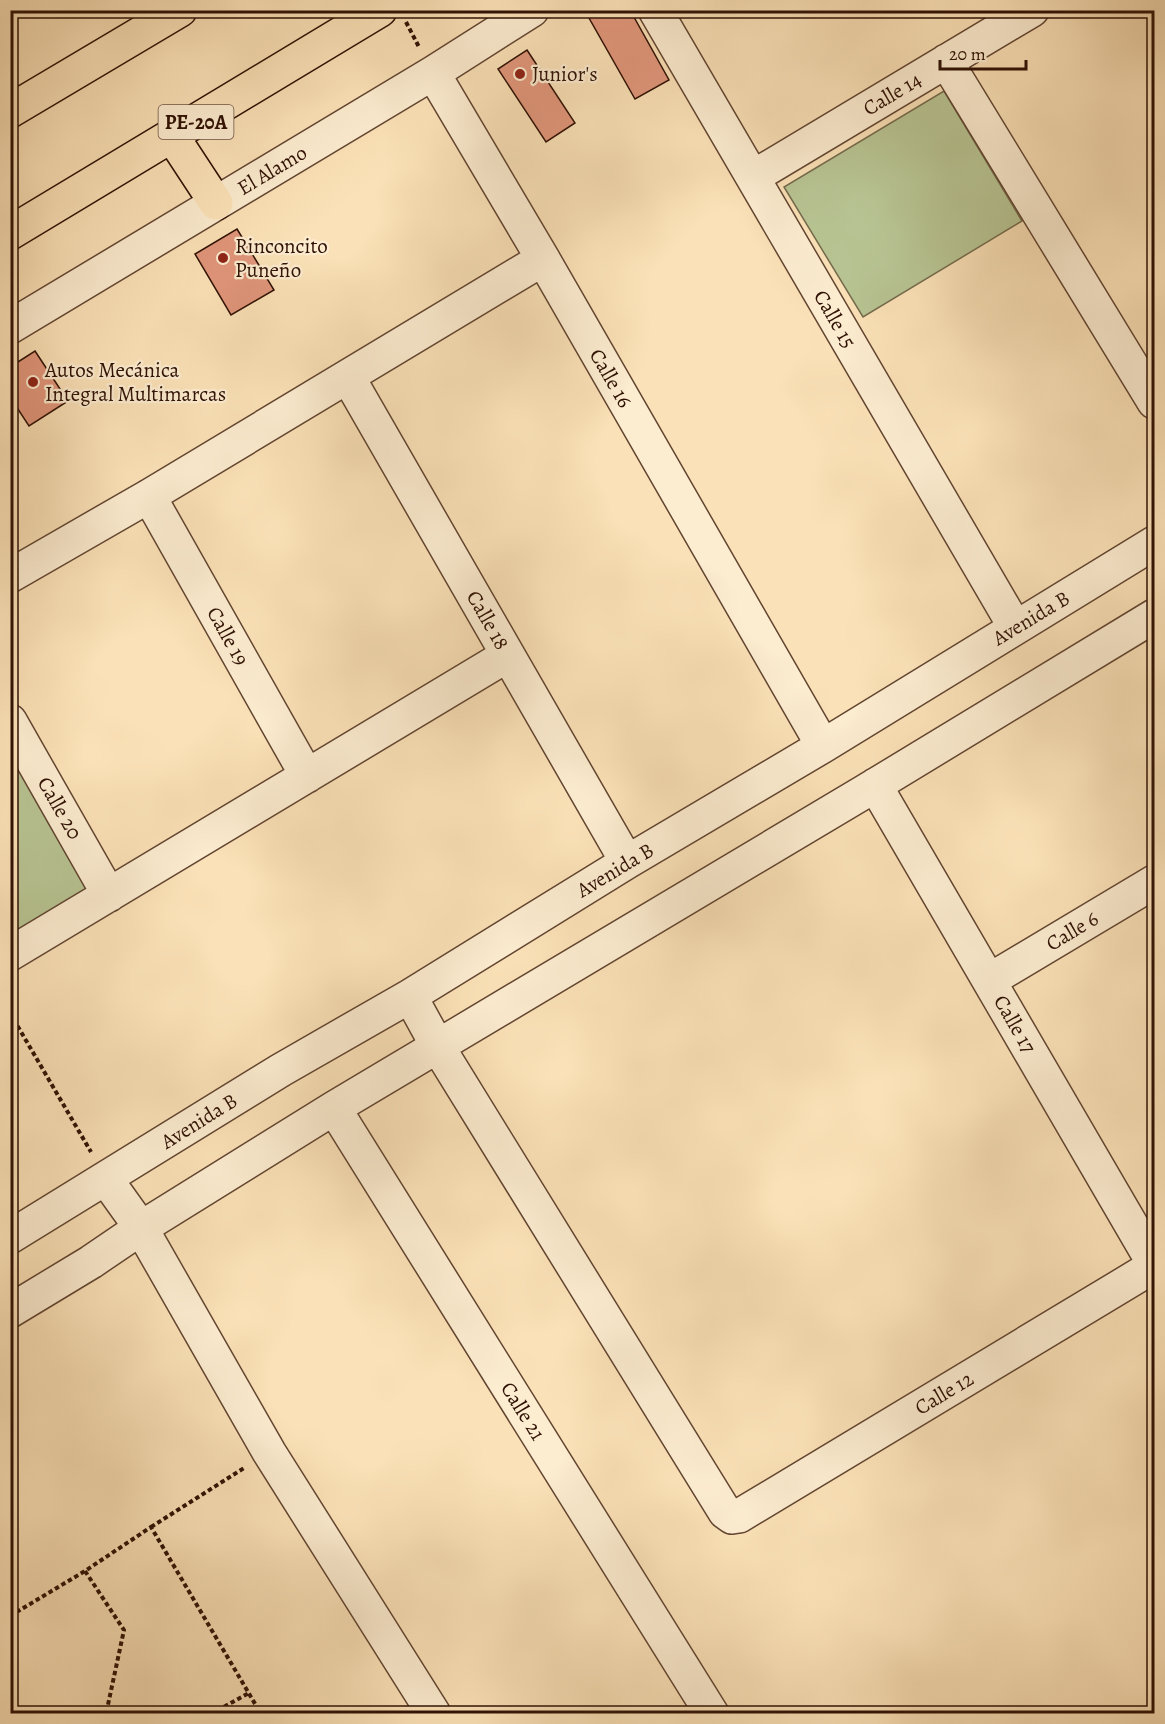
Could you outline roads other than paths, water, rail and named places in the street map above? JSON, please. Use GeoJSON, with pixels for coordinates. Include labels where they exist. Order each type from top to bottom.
{"type":"FeatureCollection","features":[{"type":"Feature","properties":{"kind":"main road"},"geometry":{"type":"LineString","coordinates":[[10,111],[180,10]]}},
{"type":"Feature","properties":{"kind":"main road","name":"PE-20A"},"geometry":{"type":"LineString","coordinates":[[10,233],[172,136],[393,16]]}},
{"type":"Feature","properties":{"kind":"main road"},"geometry":{"type":"LineString","coordinates":[[172,136],[216,203]]}},
{"type":"Feature","properties":{"kind":"street","name":"El Alamo"},"geometry":{"type":"LineString","coordinates":[[10,327],[433,73],[532,10]]}},
{"type":"Feature","properties":{"kind":"street","name":"Calle 15"},"geometry":{"type":"LineString","coordinates":[[655,10],[1015,627]]}},
{"type":"Feature","properties":{"kind":"street","name":"Calle 14"},"geometry":{"type":"LineString","coordinates":[[753,177],[1032,10]]}},
{"type":"Feature","properties":{"kind":"street"},"geometry":{"type":"LineString","coordinates":[[946,61],[1155,402]]}},
{"type":"Feature","properties":{"kind":"street","name":"Calle 16"},"geometry":{"type":"LineString","coordinates":[[433,73],[543,259],[823,746]]}},
{"type":"Feature","properties":{"kind":"street"},"geometry":{"type":"LineString","coordinates":[[10,576],[149,496],[543,259]]}},
{"type":"Feature","properties":{"kind":"street","name":"Calle 18"},"geometry":{"type":"LineString","coordinates":[[348,377],[627,862]]}},
{"type":"Feature","properties":{"kind":"street","name":"Calle 19"},"geometry":{"type":"LineString","coordinates":[[149,496],[307,776]]}},
{"type":"Feature","properties":{"kind":"street","name":"Avenida B"},"geometry":{"type":"LineString","coordinates":[[10,1237],[281,1070],[410,996],[1155,543]]}},
{"type":"Feature","properties":{"kind":"street"},"geometry":{"type":"LineString","coordinates":[[10,1311],[334,1108],[1155,616]]}},
{"type":"Feature","properties":{"kind":"street"},"geometry":{"type":"LineString","coordinates":[[10,954],[508,655]]}},
{"type":"Feature","properties":{"kind":"street","name":"Calle 20"},"geometry":{"type":"LineString","coordinates":[[10,721],[109,895]]}},
{"type":"Feature","properties":{"kind":"street","name":"Calle 17"},"geometry":{"type":"LineString","coordinates":[[875,785],[1155,1265]]}},
{"type":"Feature","properties":{"kind":"street","name":"Calle 6"},"geometry":{"type":"LineString","coordinates":[[990,980],[1155,882]]}},
{"type":"Feature","properties":{"kind":"street"},"geometry":{"type":"LineString","coordinates":[[410,996],[438,1047]]}},
{"type":"Feature","properties":{"kind":"street","name":"Calle 12"},"geometry":{"type":"LineString","coordinates":[[438,1047],[718,1502],[732,1517],[739,1516],[1155,1265]]}},
{"type":"Feature","properties":{"kind":"street","name":"Calle 21"},"geometry":{"type":"LineString","coordinates":[[334,1108],[712,1713]]}},
{"type":"Feature","properties":{"kind":"street"},"geometry":{"type":"LineString","coordinates":[[106,1179],[141,1228],[269,1452],[434,1713]]}},
{"type":"Feature","properties":{"kind":"place","name":"Junior's"},"geometry":{"type":"Point","coordinates":[520,74]}},
{"type":"Feature","properties":{"kind":"place","name":"Rinconcito Puneño"},"geometry":{"type":"Point","coordinates":[223,258]}},
{"type":"Feature","properties":{"kind":"place","name":"Autos Mecánica Integral Multimarcas"},"geometry":{"type":"Point","coordinates":[33,382]}}]}
